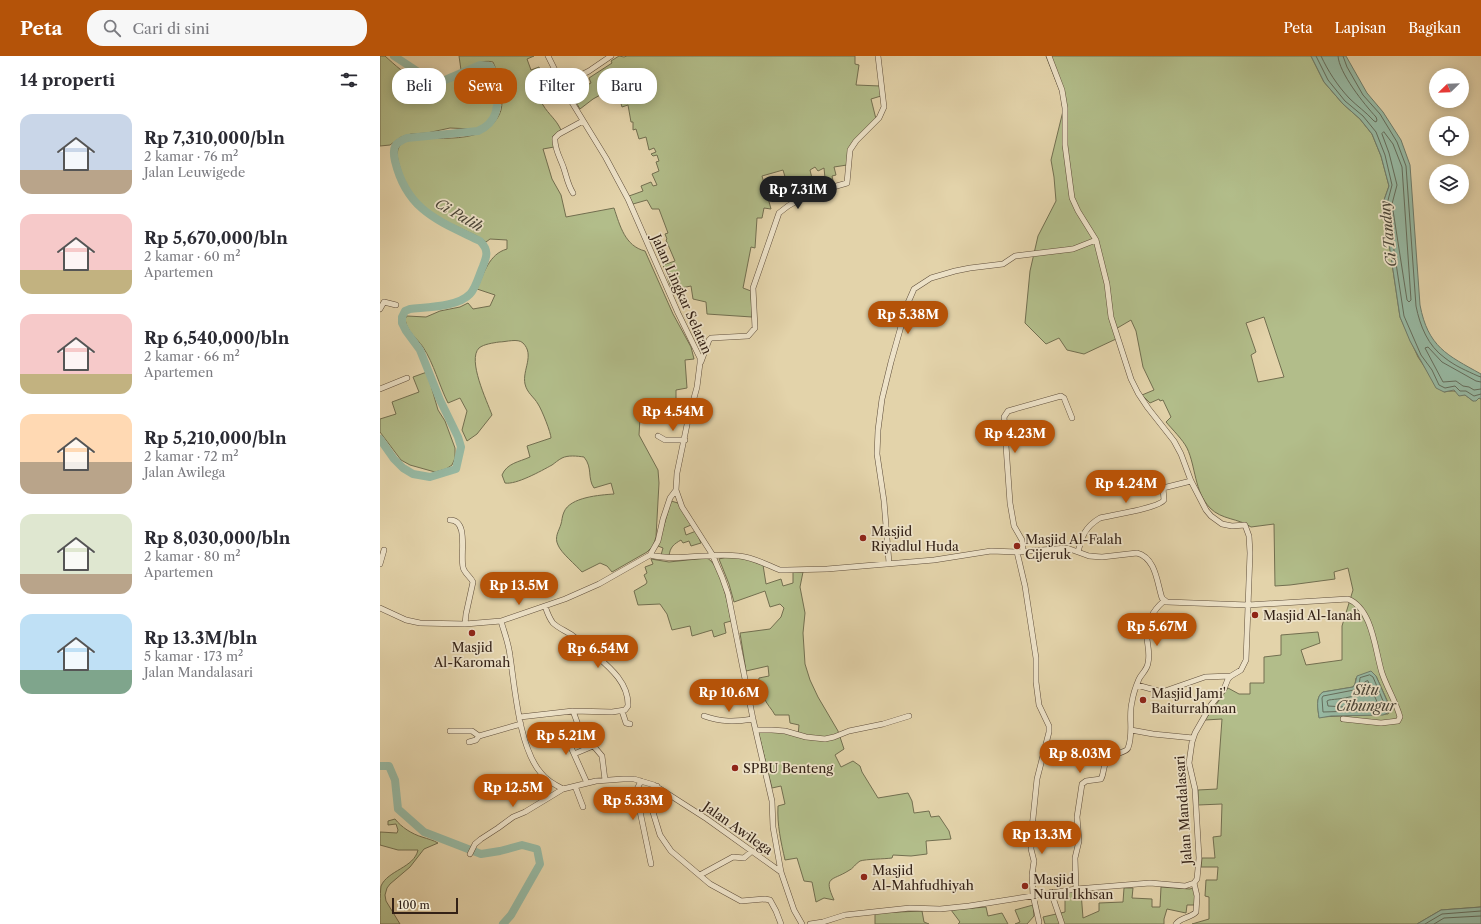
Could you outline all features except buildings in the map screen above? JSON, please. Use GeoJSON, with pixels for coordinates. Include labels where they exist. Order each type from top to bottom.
{"type":"FeatureCollection","features":[{"type":"Feature","properties":{"kind":"street","name":"Jalan Lingkar Selatan"},"geometry":{"type":"LineString","coordinates":[[548,56],[554,68]]}},
{"type":"Feature","properties":{"kind":"street"},"geometry":{"type":"LineString","coordinates":[[589,71],[610,56]]}},
{"type":"Feature","properties":{"kind":"street"},"geometry":{"type":"LineString","coordinates":[[700,363],[709,340],[712,338],[748,336],[755,328],[753,288],[779,213],[788,206],[810,194],[847,183],[850,150],[856,141],[879,118],[884,107],[878,56]]}},
{"type":"Feature","properties":{"kind":"street"},"geometry":{"type":"LineString","coordinates":[[1049,56],[1062,90],[1065,108],[1065,145],[1072,198],[1078,211],[1096,240],[1107,284],[1111,317],[1131,379],[1148,408],[1174,441],[1181,454],[1191,482],[1181,483],[1162,489],[1164,500],[1160,504],[1109,516],[1096,521],[1084,533],[1078,552]]}},
{"type":"Feature","properties":{"kind":"street","name":"Jalan Lingkar Selatan"},"geometry":{"type":"LineString","coordinates":[[573,104],[606,158],[628,199],[678,313],[696,349],[700,363],[697,387],[688,420],[676,479],[676,490],[682,507],[712,554],[722,577],[731,605],[753,719],[772,801],[773,827],[781,872],[794,910],[802,924]]}},
{"type":"Feature","properties":{"kind":"street"},"geometry":{"type":"LineString","coordinates":[[573,193],[568,183],[556,147],[555,138],[559,134],[583,121]]}},
{"type":"Feature","properties":{"kind":"street"},"geometry":{"type":"LineString","coordinates":[[889,563],[884,501],[877,454],[878,430],[882,399],[891,362],[907,305],[914,289],[931,278],[955,271],[1003,264],[1015,256],[1073,249],[1096,240]]}},
{"type":"Feature","properties":{"kind":"street"},"geometry":{"type":"LineString","coordinates":[[380,309],[384,302],[396,304]]}},
{"type":"Feature","properties":{"kind":"street"},"geometry":{"type":"LineString","coordinates":[[380,389],[407,378]]}},
{"type":"Feature","properties":{"kind":"street"},"geometry":{"type":"LineString","coordinates":[[1039,922],[1033,895],[1033,814],[1037,779],[1050,732],[1039,704],[1036,682],[1036,658],[1020,551],[1022,540],[1014,526],[1010,503],[1004,417],[1008,411],[1061,396],[1064,398],[1072,418]]}},
{"type":"Feature","properties":{"kind":"street"},"geometry":{"type":"LineString","coordinates":[[658,436],[665,440],[684,440]]}},
{"type":"Feature","properties":{"kind":"street","name":"Jalan Mandalasari"},"geometry":{"type":"LineString","coordinates":[[810,924],[823,922],[845,915],[866,914],[910,908],[940,909],[969,906],[1076,889],[1150,883],[1185,886],[1194,883],[1197,879],[1199,858],[1195,789],[1189,763],[1190,750],[1193,738],[1211,705],[1224,689],[1226,682],[1231,676],[1241,670],[1246,660],[1250,553],[1249,536],[1247,528],[1244,524],[1232,526],[1222,524],[1211,516],[1201,502],[1191,482]]}},
{"type":"Feature","properties":{"kind":"street"},"geometry":{"type":"LineString","coordinates":[[380,608],[406,620],[420,623],[465,624],[501,621],[583,592],[650,555],[658,541],[670,498],[676,490]]}},
{"type":"Feature","properties":{"kind":"street"},"geometry":{"type":"LineString","coordinates":[[450,520],[455,520],[461,529],[463,568],[473,582],[465,624]]}},
{"type":"Feature","properties":{"kind":"street"},"geometry":{"type":"LineString","coordinates":[[650,555],[675,558],[712,554],[740,556],[780,570],[786,570],[828,569],[934,560],[991,551],[1067,548],[1089,556],[1102,557],[1137,553],[1144,556],[1154,571],[1161,597],[1164,601],[1170,603],[1248,605],[1348,599],[1354,602],[1360,609],[1370,627],[1382,673],[1400,718],[1396,721],[1380,723],[1343,719]]}},
{"type":"Feature","properties":{"kind":"street"},"geometry":{"type":"LineString","coordinates":[[380,564],[384,550]]}},
{"type":"Feature","properties":{"kind":"street"},"geometry":{"type":"LineString","coordinates":[[1076,889],[1075,858],[1079,841],[1077,817],[1082,784],[1086,781],[1101,779],[1106,761],[1116,754],[1127,750],[1131,730],[1131,706],[1137,685],[1148,664],[1147,638],[1152,615],[1164,601]]}},
{"type":"Feature","properties":{"kind":"street"},"geometry":{"type":"LineString","coordinates":[[520,717],[573,711],[622,711],[628,706],[627,693],[613,671],[573,635],[558,628],[550,620],[545,606]]}},
{"type":"Feature","properties":{"kind":"street"},"geometry":{"type":"LineString","coordinates":[[501,621],[508,643],[521,724],[527,746],[536,766],[542,774],[563,789]]}},
{"type":"Feature","properties":{"kind":"street"},"geometry":{"type":"LineString","coordinates":[[1137,685],[1162,692],[1205,676],[1231,676]]}},
{"type":"Feature","properties":{"kind":"street"},"geometry":{"type":"LineString","coordinates":[[573,711],[580,730],[602,756],[605,780]]}},
{"type":"Feature","properties":{"kind":"street"},"geometry":{"type":"LineString","coordinates":[[622,711],[626,723],[630,724]]}},
{"type":"Feature","properties":{"kind":"street"},"geometry":{"type":"LineString","coordinates":[[704,716],[718,721],[727,722],[738,722],[753,719]]}},
{"type":"Feature","properties":{"kind":"street"},"geometry":{"type":"LineString","coordinates":[[756,730],[785,731],[806,737],[825,739],[849,731],[884,724],[909,716]]}},
{"type":"Feature","properties":{"kind":"street"},"geometry":{"type":"LineString","coordinates":[[469,742],[476,740],[479,736],[521,724]]}},
{"type":"Feature","properties":{"kind":"street"},"geometry":{"type":"LineString","coordinates":[[1131,730],[1193,738]]}},
{"type":"Feature","properties":{"kind":"street"},"geometry":{"type":"LineString","coordinates":[[450,731],[472,731],[479,736]]}},
{"type":"Feature","properties":{"kind":"street"},"geometry":{"type":"LineString","coordinates":[[568,741],[587,783]]}},
{"type":"Feature","properties":{"kind":"street"},"geometry":{"type":"LineString","coordinates":[[574,754],[593,746]]}},
{"type":"Feature","properties":{"kind":"street","name":"Jalan Awilega"},"geometry":{"type":"LineString","coordinates":[[470,854],[475,844],[513,817],[525,812],[563,789],[605,780],[634,779],[657,786],[708,819],[781,872]]}},
{"type":"Feature","properties":{"kind":"street"},"geometry":{"type":"LineString","coordinates":[[641,781],[637,789],[637,797],[651,864]]}},
{"type":"Feature","properties":{"kind":"street"},"geometry":{"type":"LineString","coordinates":[[575,786],[583,806]]}},
{"type":"Feature","properties":{"kind":"street"},"geometry":{"type":"LineString","coordinates":[[657,786],[651,803],[660,835],[671,851],[710,884],[741,901],[768,899],[776,911],[781,924]]}},
{"type":"Feature","properties":{"kind":"street"},"geometry":{"type":"LineString","coordinates":[[700,875],[733,857],[744,858],[752,851]]}},
{"type":"Feature","properties":{"kind":"street"},"geometry":{"type":"LineString","coordinates":[[1176,924],[1180,919],[1192,916],[1196,912],[1197,896],[1194,883]]}},
{"type":"Feature","properties":{"kind":"street"},"geometry":{"type":"LineString","coordinates":[[1051,892],[1062,924]]}},
{"type":"Feature","properties":{"kind":"shaded area"},"geometry":{"type":"Polygon","coordinates":[[[380,56],[385,56],[399,68],[392,68],[392,104],[446,104],[446,82],[454,80],[454,104],[494,104],[494,111],[490,120],[479,128],[450,128],[427,133],[411,134],[401,137],[390,145],[380,146],[380,56]]]}},
{"type":"Feature","properties":{"kind":"shaded area"},"geometry":{"type":"Polygon","coordinates":[[[459,56],[534,56],[527,59],[530,68],[525,68],[525,104],[542,104],[561,130],[553,136],[554,147],[543,149],[552,179],[561,195],[566,217],[614,208],[621,228],[628,240],[633,245],[645,251],[673,314],[691,347],[694,359],[685,360],[687,388],[676,390],[676,408],[687,408],[684,419],[667,416],[640,418],[639,435],[658,470],[659,483],[656,537],[653,546],[647,552],[612,572],[607,566],[600,563],[582,572],[562,552],[557,542],[563,515],[567,507],[572,503],[586,498],[614,494],[611,483],[594,488],[587,461],[584,457],[564,457],[528,477],[515,482],[505,483],[502,475],[504,471],[510,465],[530,457],[527,446],[551,438],[542,411],[527,390],[525,384],[528,352],[523,343],[515,340],[499,342],[479,348],[476,354],[475,362],[479,381],[492,415],[477,434],[467,441],[462,430],[467,411],[460,398],[448,403],[427,354],[406,324],[405,319],[407,316],[426,317],[440,311],[460,307],[468,303],[473,309],[490,306],[495,295],[477,289],[491,260],[501,251],[507,249],[507,240],[490,239],[486,242],[442,219],[424,207],[410,192],[398,162],[397,156],[399,147],[405,142],[415,139],[459,138],[473,135],[486,130],[496,120],[500,113],[502,104],[517,104],[517,68],[495,68],[493,62],[485,61],[466,68],[461,68],[459,56]]]}},
{"type":"Feature","properties":{"kind":"shaded area"},"geometry":{"type":"Polygon","coordinates":[[[619,56],[855,56],[855,64],[859,65],[856,85],[880,86],[881,96],[871,99],[876,119],[855,139],[847,165],[834,167],[836,175],[832,176],[834,185],[826,188],[824,168],[818,171],[815,167],[810,170],[815,191],[792,200],[783,170],[762,176],[771,209],[764,208],[762,218],[757,218],[755,248],[751,247],[743,288],[751,291],[752,317],[707,314],[706,302],[693,299],[691,286],[672,290],[663,265],[675,261],[666,240],[665,234],[668,233],[659,209],[652,209],[647,200],[633,204],[629,196],[643,191],[641,186],[651,182],[653,186],[657,185],[652,174],[659,171],[656,162],[659,161],[657,155],[653,156],[651,154],[656,152],[654,148],[649,150],[646,137],[639,139],[636,129],[633,130],[633,122],[631,122],[628,105],[622,107],[621,104],[657,104],[657,68],[604,68],[612,63],[611,61],[619,56]]]}},
{"type":"Feature","properties":{"kind":"shaded area"},"geometry":{"type":"Polygon","coordinates":[[[1046,56],[1311,56],[1324,82],[1343,104],[1360,119],[1372,134],[1381,156],[1389,186],[1383,203],[1400,317],[1418,357],[1444,392],[1457,391],[1473,401],[1479,398],[1481,399],[1481,907],[1441,910],[1417,924],[1192,924],[1209,919],[1209,897],[1205,896],[1206,880],[1217,880],[1218,867],[1201,867],[1202,858],[1215,858],[1213,837],[1221,836],[1222,804],[1198,805],[1198,790],[1217,789],[1222,719],[1205,720],[1228,688],[1239,694],[1250,694],[1250,683],[1264,683],[1264,657],[1281,655],[1281,635],[1318,632],[1320,643],[1301,650],[1306,665],[1342,660],[1342,626],[1353,590],[1348,568],[1334,572],[1335,579],[1275,586],[1274,524],[1251,527],[1220,515],[1210,508],[1198,487],[1187,448],[1166,422],[1171,417],[1163,400],[1160,401],[1159,399],[1150,403],[1142,395],[1154,390],[1143,367],[1136,331],[1131,320],[1114,330],[1116,339],[1084,354],[1067,350],[1059,338],[1046,344],[1025,323],[1030,271],[1038,236],[1056,201],[1051,160],[1063,111],[1061,94],[1046,56]],[[1264,317],[1246,323],[1256,352],[1251,355],[1258,382],[1284,377],[1264,317]],[[1376,676],[1356,678],[1353,687],[1323,692],[1320,694],[1318,700],[1319,717],[1388,714],[1391,709],[1376,676]]]}},
{"type":"Feature","properties":{"kind":"shaded area"},"geometry":{"type":"Polygon","coordinates":[[[597,73],[597,97],[589,102],[589,84],[591,83],[589,78],[597,73]]]}},
{"type":"Feature","properties":{"kind":"shaded area"},"geometry":{"type":"Polygon","coordinates":[[[577,104],[586,104],[580,109],[577,104]]]}},
{"type":"Feature","properties":{"kind":"shaded area"},"geometry":{"type":"Polygon","coordinates":[[[427,372],[438,410],[445,421],[455,448],[455,458],[452,465],[446,469],[435,472],[410,465],[401,460],[380,432],[380,419],[396,414],[392,402],[419,392],[413,377],[427,372]]]}},
{"type":"Feature","properties":{"kind":"shaded area"},"geometry":{"type":"Polygon","coordinates":[[[671,501],[678,503],[691,525],[684,528],[686,535],[696,531],[701,543],[691,546],[689,541],[683,543],[681,540],[670,550],[669,556],[661,555],[663,548],[658,546],[671,501]]]}},
{"type":"Feature","properties":{"kind":"shaded area"},"geometry":{"type":"Polygon","coordinates":[[[727,557],[741,557],[763,565],[766,584],[781,579],[783,586],[793,583],[793,572],[803,572],[800,587],[805,613],[803,633],[805,664],[810,680],[818,697],[838,731],[844,749],[835,755],[841,767],[853,761],[860,766],[878,798],[908,793],[912,801],[914,813],[929,811],[931,817],[939,816],[949,831],[951,839],[926,841],[927,854],[911,856],[893,855],[892,858],[860,861],[850,870],[834,878],[829,883],[834,900],[824,898],[816,902],[812,882],[804,881],[797,858],[785,860],[778,820],[778,806],[785,804],[781,786],[772,788],[758,731],[786,733],[798,736],[799,725],[790,723],[789,715],[775,715],[764,697],[751,699],[749,684],[758,683],[759,678],[769,676],[768,666],[746,671],[740,633],[770,629],[781,617],[784,608],[780,604],[770,607],[765,591],[734,602],[729,584],[719,559],[727,557]]]}},
{"type":"Feature","properties":{"kind":"shaded area"},"geometry":{"type":"Polygon","coordinates":[[[706,558],[716,567],[726,596],[731,621],[724,623],[726,633],[714,637],[712,630],[692,636],[690,626],[672,630],[667,614],[660,604],[638,605],[634,591],[646,584],[647,582],[644,575],[647,573],[645,567],[653,564],[651,559],[669,562],[706,558]]]}},
{"type":"Feature","properties":{"kind":"shaded area"},"geometry":{"type":"Polygon","coordinates":[[[395,819],[400,825],[418,836],[438,843],[424,849],[410,867],[387,888],[385,895],[386,901],[400,924],[380,924],[381,886],[389,876],[412,861],[418,850],[398,850],[380,845],[380,832],[397,833],[398,830],[396,824],[388,825],[388,821],[395,819]]]}},
{"type":"Feature","properties":{"kind":"shaded area"},"geometry":{"type":"Polygon","coordinates":[[[1161,887],[1190,889],[1195,887],[1196,905],[1187,905],[1186,913],[1167,909],[1164,924],[1045,924],[1043,917],[1065,912],[1065,892],[1081,892],[1083,918],[1099,911],[1099,903],[1123,902],[1124,888],[1133,888],[1132,898],[1152,899],[1152,907],[1160,907],[1161,887]]]}},
{"type":"Feature","properties":{"kind":"shaded area"},"geometry":{"type":"Polygon","coordinates":[[[1033,905],[1034,916],[1027,924],[1015,924],[1020,922],[1015,910],[1033,905]]]}},
{"type":"Feature","properties":{"kind":"shaded area"},"geometry":{"type":"Polygon","coordinates":[[[986,907],[988,916],[1002,913],[1008,924],[958,924],[960,922],[951,910],[986,907]]]}},
{"type":"Feature","properties":{"kind":"shaded area"},"geometry":{"type":"Polygon","coordinates":[[[922,911],[924,922],[929,924],[875,924],[875,913],[922,911]]]}},
{"type":"Feature","properties":{"kind":"water","name":"Ci Tanduy"},"geometry":{"type":"Polygon","coordinates":[[[1311,56],[1346,56],[1367,93],[1383,112],[1401,140],[1410,165],[1420,305],[1424,319],[1428,331],[1441,348],[1458,361],[1481,374],[1481,399],[1479,398],[1476,401],[1473,401],[1465,395],[1459,396],[1454,390],[1444,392],[1436,388],[1410,341],[1400,317],[1383,203],[1389,186],[1381,156],[1372,134],[1360,119],[1343,104],[1324,82],[1311,56]]]}},
{"type":"Feature","properties":{"kind":"water","name":"Situ Cibungur"},"geometry":{"type":"Polygon","coordinates":[[[1371,671],[1376,676],[1391,710],[1390,712],[1383,715],[1331,716],[1319,718],[1318,700],[1320,694],[1323,692],[1353,687],[1357,676],[1371,671]]]}},
{"type":"Feature","properties":{"kind":"water"},"geometry":{"type":"Polygon","coordinates":[[[1481,907],[1481,924],[1417,924],[1441,910],[1481,907]]]}},
{"type":"Feature","properties":{"kind":"waterway","name":"Ci Palih"},"geometry":{"type":"LineString","coordinates":[[380,439],[394,459],[403,468],[413,474],[430,477],[456,469],[461,447],[458,437],[440,400],[420,350],[402,323],[402,317],[405,311],[410,309],[442,306],[458,302],[465,298],[470,294],[476,285],[486,253],[485,247],[480,241],[438,220],[416,203],[400,178],[395,161],[395,146],[407,138],[478,131],[490,123],[496,113],[497,107],[497,93],[493,71],[490,66],[480,65],[445,80],[436,81],[426,77],[394,56]]}},
{"type":"Feature","properties":{"kind":"waterway","name":"Ci Palih"},"geometry":{"type":"LineString","coordinates":[[380,766],[389,766],[395,780],[398,809],[424,832],[481,854],[522,845],[537,849],[540,864],[511,915],[503,924]]}},
{"type":"Feature","properties":{"kind":"place","name":"Masjid Riyadlul Huda"},"geometry":{"type":"Point","coordinates":[863,538]}},
{"type":"Feature","properties":{"kind":"place","name":"Masjid Al-Falah Cijeruk"},"geometry":{"type":"Point","coordinates":[1017,546]}},
{"type":"Feature","properties":{"kind":"place","name":"Masjid Al-Ianah"},"geometry":{"type":"Point","coordinates":[1255,615]}},
{"type":"Feature","properties":{"kind":"place","name":"Masjid Al-Karomah"},"geometry":{"type":"Point","coordinates":[472,633]}},
{"type":"Feature","properties":{"kind":"place","name":"Masjid Jami' Baiturrahman"},"geometry":{"type":"Point","coordinates":[1143,700]}},
{"type":"Feature","properties":{"kind":"place","name":"SPBU Benteng"},"geometry":{"type":"Point","coordinates":[735,768]}},
{"type":"Feature","properties":{"kind":"place","name":"Masjid Al-Mahfudhiyah"},"geometry":{"type":"Point","coordinates":[864,877]}},
{"type":"Feature","properties":{"kind":"place","name":"Masjid Nurul Ikhsan"},"geometry":{"type":"Point","coordinates":[1025,886]}}]}
